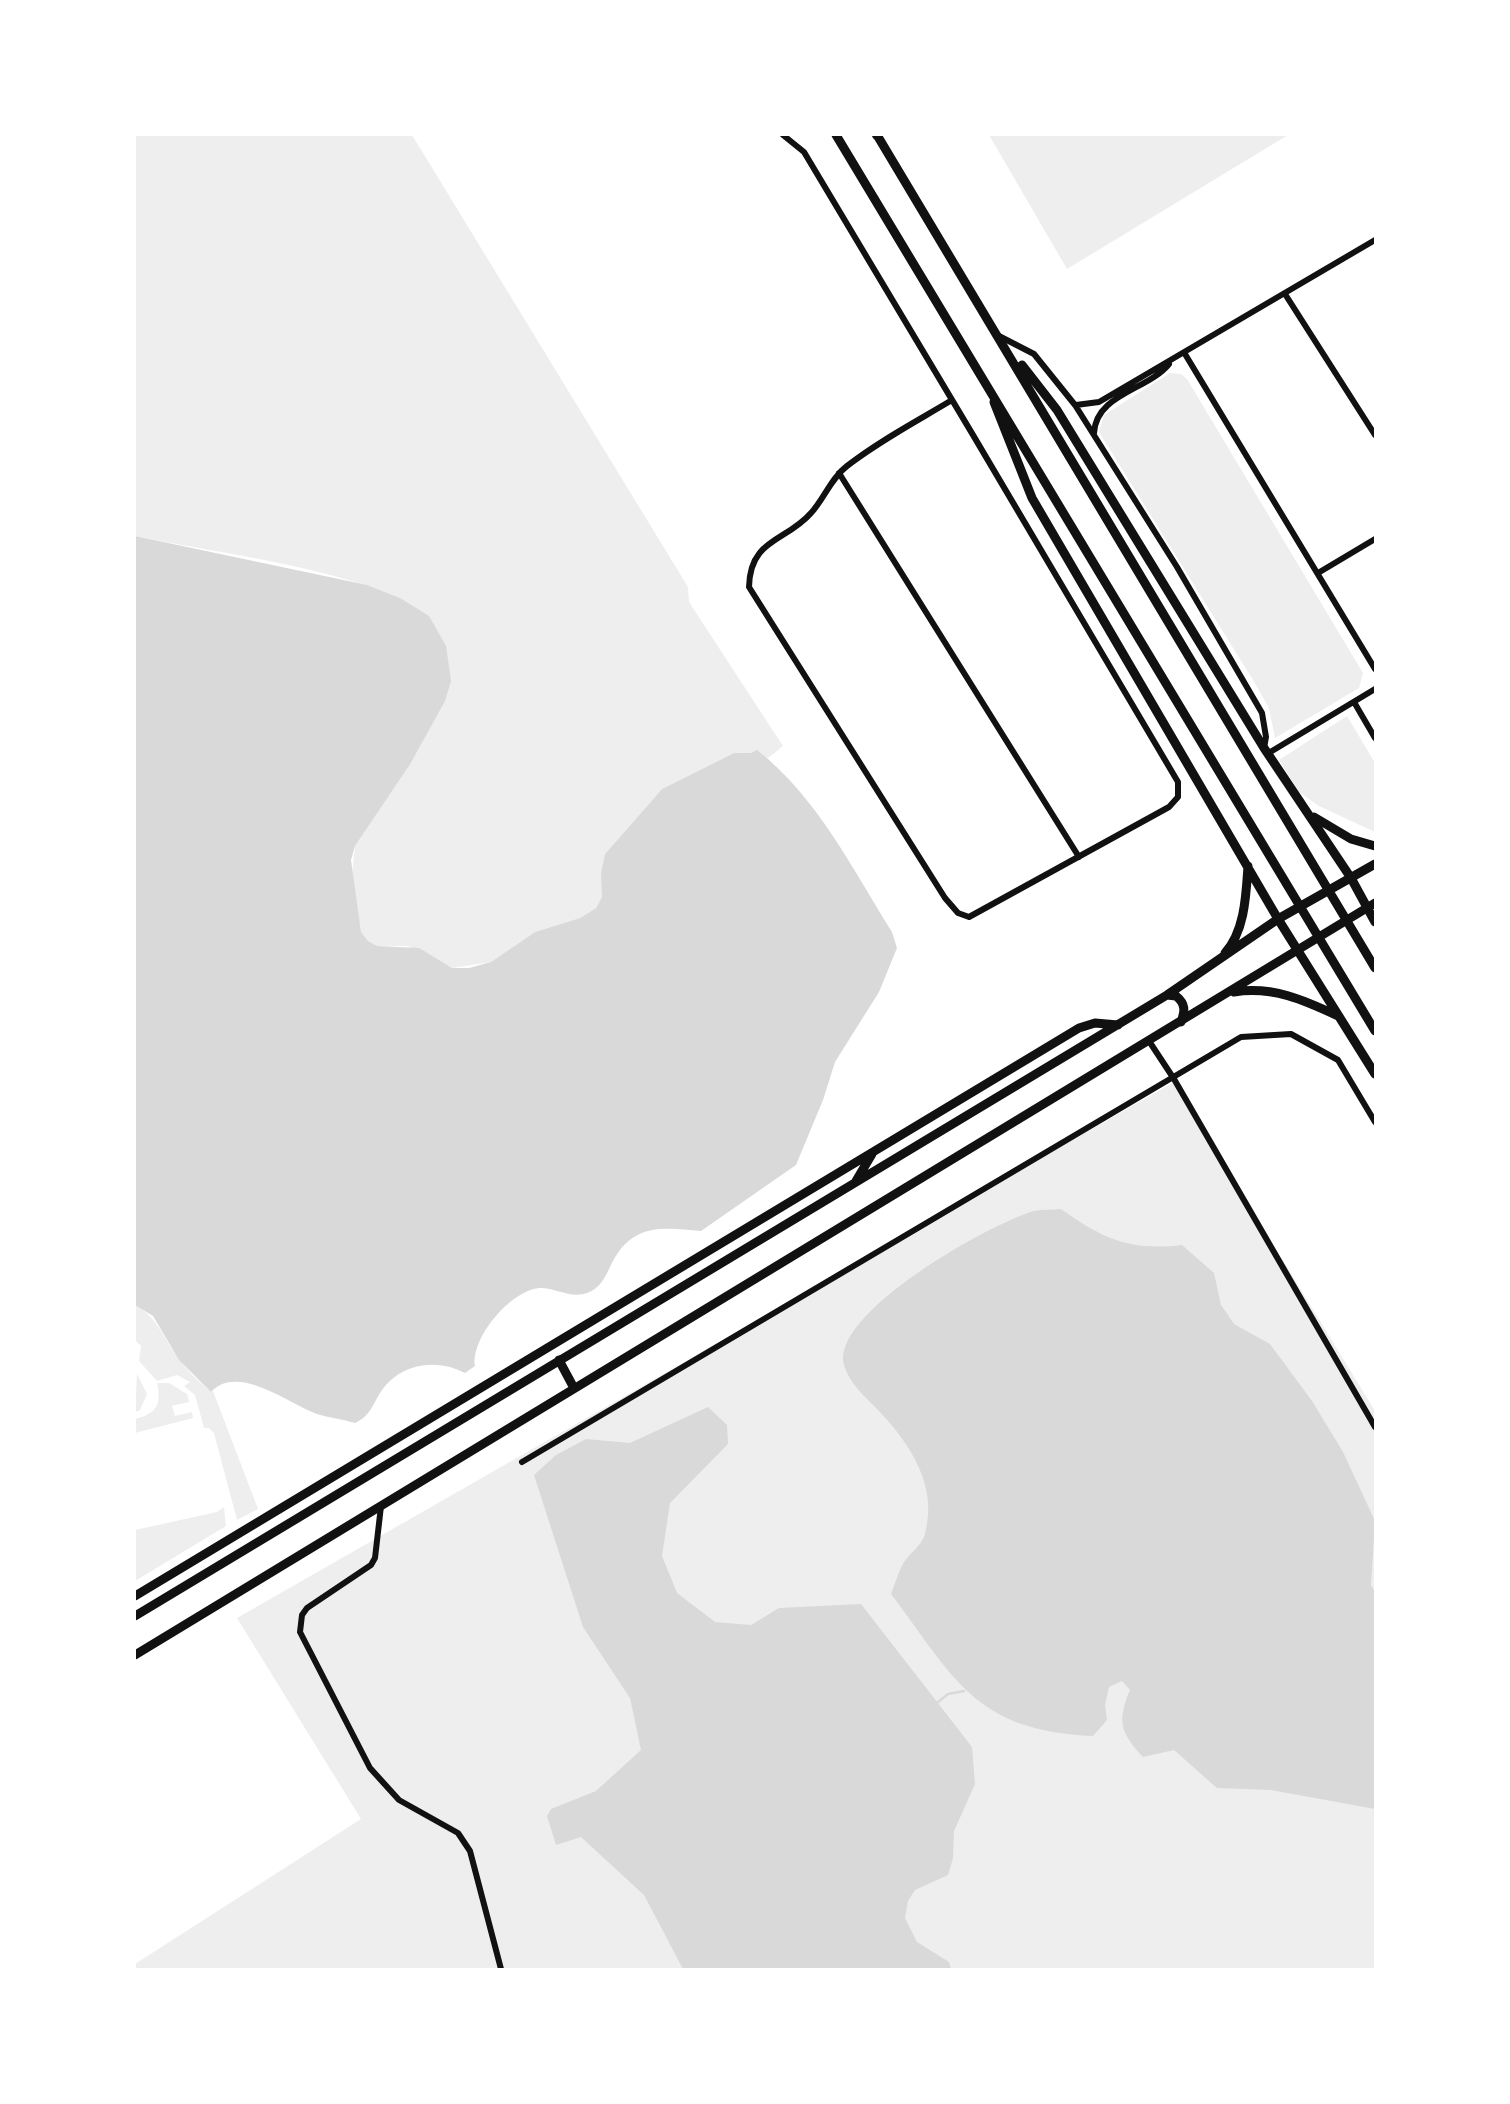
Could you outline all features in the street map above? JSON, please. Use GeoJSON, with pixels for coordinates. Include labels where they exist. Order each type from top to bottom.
{"type":"FeatureCollection","features":[{"type":"Feature","properties":{"kind":"main road"},"geometry":{"type":"LineString","coordinates":[[836,135],[1375,1031]]}},
{"type":"Feature","properties":{"kind":"main road"},"geometry":{"type":"LineString","coordinates":[[877,135],[1375,968]]}},
{"type":"Feature","properties":{"kind":"main road"},"geometry":{"type":"LineString","coordinates":[[999,336],[1057,410],[1266,751],[1372,905],[1375,922]]}},
{"type":"Feature","properties":{"kind":"main road"},"geometry":{"type":"LineString","coordinates":[[984,378],[1032,498],[1297,951],[1375,1074]]}},
{"type":"Feature","properties":{"kind":"main road"},"geometry":{"type":"LineString","coordinates":[[1310,815],[1344,836],[1375,846]]}},
{"type":"Feature","properties":{"kind":"main road"},"geometry":{"type":"LineString","coordinates":[[135,1616],[1118,1025],[1278,919],[1375,864]]}},
{"type":"Feature","properties":{"kind":"main road"},"geometry":{"type":"LineString","coordinates":[[1214,963],[1228,949],[1236,934],[1245,899],[1248,865]]}},
{"type":"Feature","properties":{"kind":"main road"},"geometry":{"type":"LineString","coordinates":[[135,1655],[1372,905]]}},
{"type":"Feature","properties":{"kind":"main road"},"geometry":{"type":"LineString","coordinates":[[1229,993],[1267,990],[1287,994],[1340,1017]]}},
{"type":"Feature","properties":{"kind":"main road"},"geometry":{"type":"LineString","coordinates":[[1167,995],[1176,996],[1183,1004],[1181,1022]]}},
{"type":"Feature","properties":{"kind":"main road"},"geometry":{"type":"LineString","coordinates":[[135,1596],[1079,1028],[1095,1023],[1118,1025]]}},
{"type":"Feature","properties":{"kind":"main road"},"geometry":{"type":"LineString","coordinates":[[856,1182],[873,1152]]}},
{"type":"Feature","properties":{"kind":"main road"},"geometry":{"type":"LineString","coordinates":[[559,1360],[574,1388]]}},
{"type":"Feature","properties":{"kind":"street"},"geometry":{"type":"LineString","coordinates":[[783,135],[804,152],[952,400],[1178,782],[1178,797],[1168,807],[970,917],[958,913],[945,898],[748,587],[751,569],[761,550],[811,513],[839,473],[952,400]]}},
{"type":"Feature","properties":{"kind":"street"},"geometry":{"type":"LineString","coordinates":[[1075,405],[1087,406],[1099,402],[1153,369],[1185,354],[1375,240]]}},
{"type":"Feature","properties":{"kind":"street"},"geometry":{"type":"LineString","coordinates":[[1285,294],[1375,435]]}},
{"type":"Feature","properties":{"kind":"street"},"geometry":{"type":"LineString","coordinates":[[999,336],[1034,354],[1094,433],[1262,713],[1266,751],[1375,689]]}},
{"type":"Feature","properties":{"kind":"street"},"geometry":{"type":"LineString","coordinates":[[1185,354],[1375,669]]}},
{"type":"Feature","properties":{"kind":"street"},"geometry":{"type":"LineString","coordinates":[[1094,433],[1096,420],[1103,409],[1157,375],[1169,363]]}},
{"type":"Feature","properties":{"kind":"street"},"geometry":{"type":"LineString","coordinates":[[839,473],[1079,857]]}},
{"type":"Feature","properties":{"kind":"street"},"geometry":{"type":"LineString","coordinates":[[1318,573],[1375,539]]}},
{"type":"Feature","properties":{"kind":"street"},"geometry":{"type":"LineString","coordinates":[[1353,702],[1375,738]]}},
{"type":"Feature","properties":{"kind":"street"},"geometry":{"type":"LineString","coordinates":[[522,1462],[1241,1037],[1291,1034],[1338,1060],[1375,1122]]}},
{"type":"Feature","properties":{"kind":"street"},"geometry":{"type":"LineString","coordinates":[[1149,1041],[1174,1079],[1375,1427]]}},
{"type":"Feature","properties":{"kind":"street"},"geometry":{"type":"LineString","coordinates":[[382,1504],[375,1558],[371,1565],[307,1608],[302,1615],[300,1632],[370,1768],[399,1800],[454,1829],[463,1838],[470,1851],[501,1969]]}},
{"type":"Feature","properties":{"kind":"shaded area"},"geometry":{"type":"Polygon","coordinates":[[[135,135],[412,135],[688,587],[689,602],[783,746],[768,758],[734,753],[662,789],[605,854],[602,897],[596,908],[580,918],[535,932],[491,962],[452,968],[408,946],[377,946],[368,941],[361,932],[352,875],[355,846],[409,766],[400,598],[336,576],[303,568],[135,536],[135,135]]]}},
{"type":"Feature","properties":{"kind":"shaded area"},"geometry":{"type":"Polygon","coordinates":[[[989,135],[1288,135],[1067,269],[989,135]]]}},
{"type":"Feature","properties":{"kind":"shaded area"},"geometry":{"type":"Polygon","coordinates":[[[1170,373],[1181,374],[1187,379],[1363,673],[1359,688],[1275,738],[1269,708],[1253,680],[1099,432],[1104,415],[1170,373]]]}},
{"type":"Feature","properties":{"kind":"shaded area"},"geometry":{"type":"Polygon","coordinates":[[[135,536],[367,585],[400,598],[429,616],[446,646],[451,681],[445,701],[409,766],[355,846],[351,860],[361,932],[368,941],[377,946],[419,948],[452,968],[469,968],[491,962],[535,932],[580,918],[596,908],[602,897],[601,874],[605,854],[662,789],[734,753],[751,753],[757,750],[798,789],[816,811],[892,932],[897,948],[879,992],[835,1062],[823,1100],[796,1165],[701,1231],[660,1229],[637,1235],[627,1242],[604,1279],[591,1291],[575,1295],[539,1288],[516,1298],[486,1330],[475,1355],[475,1366],[465,1373],[454,1368],[431,1365],[409,1369],[390,1381],[368,1413],[355,1423],[317,1414],[264,1388],[249,1384],[222,1384],[211,1392],[179,1360],[153,1316],[135,1305],[135,536]]]}},
{"type":"Feature","properties":{"kind":"shaded area"},"geometry":{"type":"Polygon","coordinates":[[[1347,716],[1375,763],[1375,832],[1319,806],[1299,792],[1279,760],[1347,716]]]}},
{"type":"Feature","properties":{"kind":"shaded area"},"geometry":{"type":"Polygon","coordinates":[[[1174,1082],[1375,1411],[1375,1969],[135,1969],[135,1964],[361,1819],[237,1618],[1174,1082]]]}},
{"type":"Feature","properties":{"kind":"shaded area"},"geometry":{"type":"Polygon","coordinates":[[[1061,1209],[1090,1228],[1118,1240],[1147,1246],[1182,1245],[1214,1273],[1221,1305],[1234,1324],[1270,1344],[1312,1401],[1343,1452],[1375,1521],[1371,1585],[1375,1592],[1375,1809],[1271,1790],[1217,1788],[1174,1750],[1143,1757],[1129,1740],[1123,1726],[1123,1710],[1130,1690],[1122,1681],[1109,1687],[1105,1705],[1107,1720],[1093,1736],[1053,1732],[1021,1724],[994,1711],[972,1695],[952,1675],[891,1594],[903,1564],[925,1534],[928,1499],[919,1467],[902,1438],[858,1390],[846,1372],[846,1344],[862,1321],[887,1297],[951,1251],[1013,1219],[1034,1211],[1061,1209]]]}},
{"type":"Feature","properties":{"kind":"shaded area"},"geometry":{"type":"Polygon","coordinates":[[[135,1305],[155,1322],[187,1369],[213,1391],[258,1509],[237,1520],[214,1433],[209,1428],[204,1428],[195,1395],[184,1386],[190,1382],[177,1375],[157,1381],[139,1361],[141,1346],[135,1340],[135,1305]]]}},
{"type":"Feature","properties":{"kind":"shaded area"},"geometry":{"type":"Polygon","coordinates":[[[137,1374],[147,1394],[140,1410],[135,1412],[137,1374]]]}},
{"type":"Feature","properties":{"kind":"shaded area"},"geometry":{"type":"Polygon","coordinates":[[[157,1383],[169,1383],[187,1394],[189,1402],[172,1406],[175,1416],[192,1412],[193,1418],[135,1433],[135,1419],[153,1411],[158,1403],[157,1383]]]}},
{"type":"Feature","properties":{"kind":"shaded area"},"geometry":{"type":"Polygon","coordinates":[[[708,1407],[727,1425],[728,1444],[670,1503],[662,1556],[677,1593],[715,1622],[751,1625],[779,1608],[861,1604],[972,1747],[975,1784],[954,1831],[953,1858],[948,1875],[915,1890],[908,1901],[905,1918],[917,1942],[949,1962],[951,1969],[683,1969],[644,1895],[581,1837],[556,1845],[547,1816],[551,1809],[596,1791],[641,1750],[630,1698],[583,1627],[534,1475],[556,1455],[586,1439],[630,1443],[708,1407]]]}},
{"type":"Feature","properties":{"kind":"shaded area"},"geometry":{"type":"Polygon","coordinates":[[[224,1507],[226,1526],[135,1581],[135,1530],[217,1512],[224,1507]]]}},
{"type":"Feature","properties":{"kind":"waterway"},"geometry":{"type":"LineString","coordinates":[[937,1703],[948,1694],[964,1691]]}}]}
